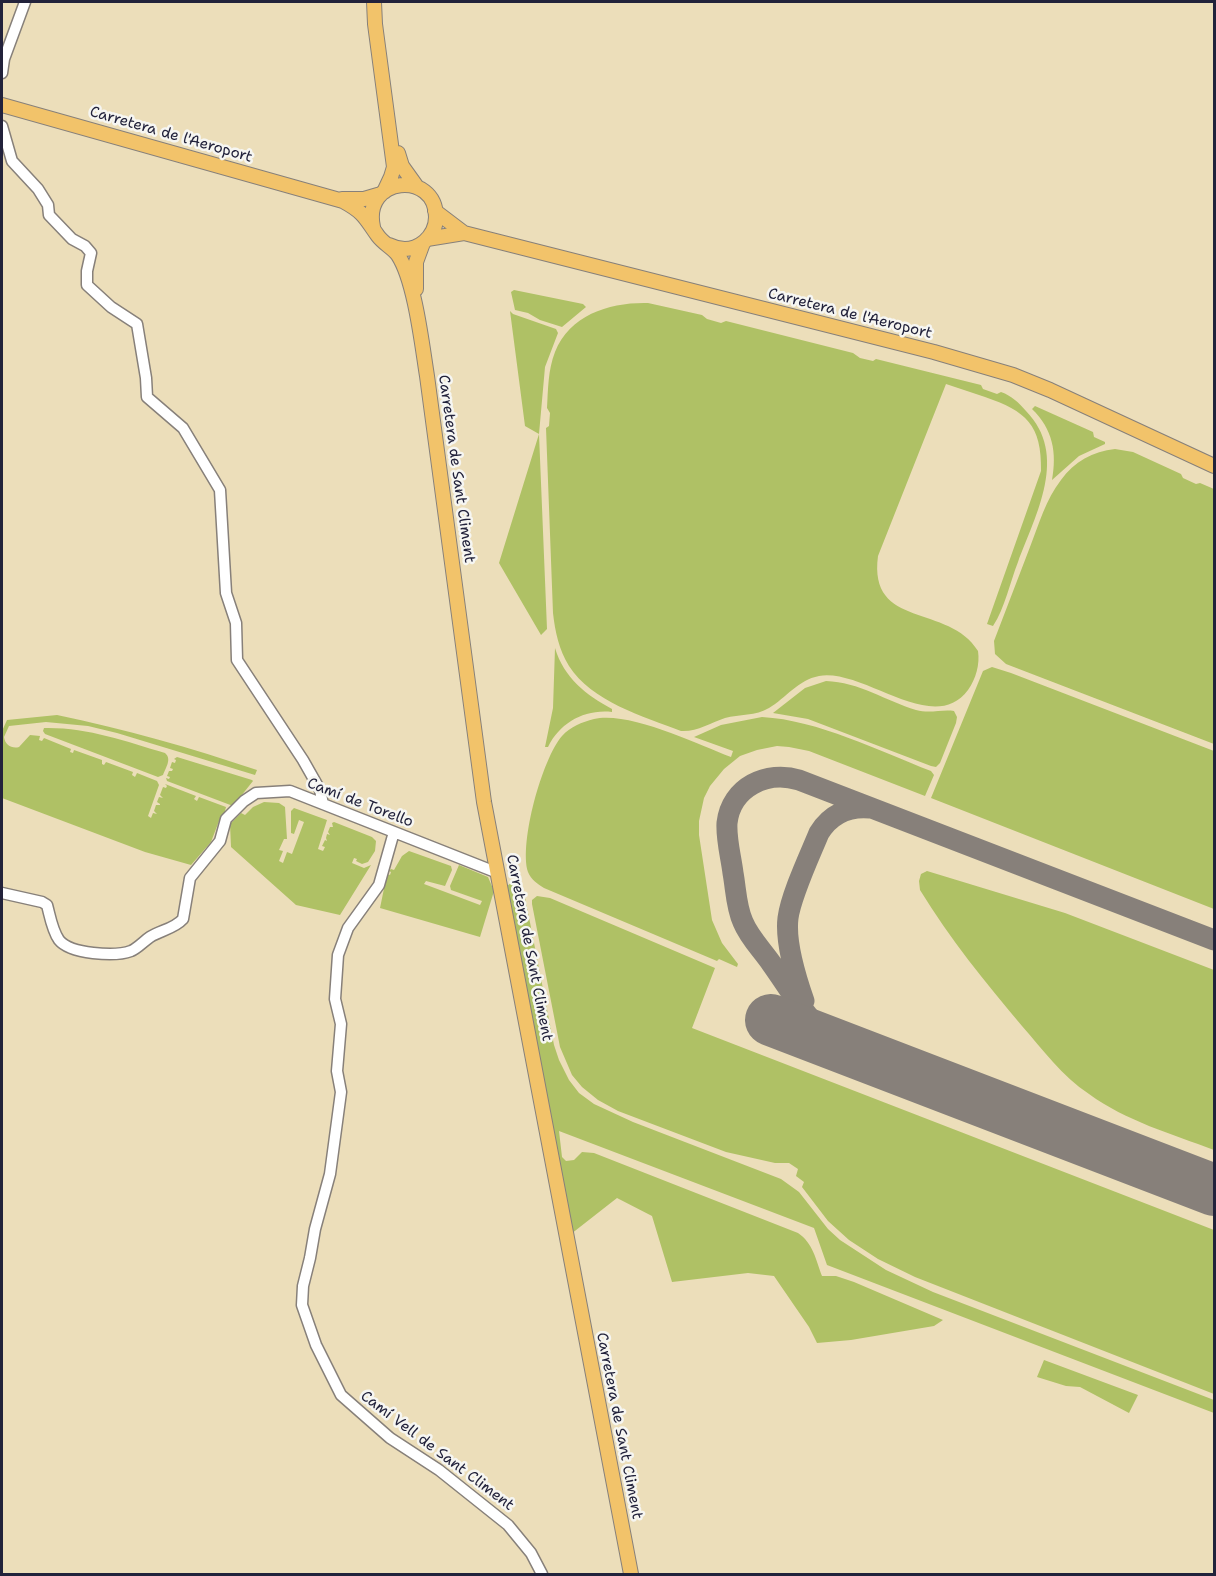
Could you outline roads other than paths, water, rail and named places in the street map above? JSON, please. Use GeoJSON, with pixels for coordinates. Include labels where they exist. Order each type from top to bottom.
{"type":"FeatureCollection","features":[{"type":"Feature","properties":{"kind":"main road"},"geometry":{"type":"LineString","coordinates":[[374,2],[380,23],[399,156],[407,176],[430,199],[435,211],[435,224],[418,252],[415,271],[419,324]]}},
{"type":"Feature","properties":{"kind":"main road"},"geometry":{"type":"LineString","coordinates":[[373,227],[373,206],[391,177],[394,167],[374,2]]}},
{"type":"Feature","properties":{"kind":"main road","name":"Carretera de l'Aeroport"},"geometry":{"type":"LineString","coordinates":[[2,105],[331,197]]}},
{"type":"Feature","properties":{"kind":"main road"},"geometry":{"type":"LineString","coordinates":[[331,197],[364,199],[400,185],[417,187]]}},
{"type":"Feature","properties":{"kind":"main road"},"geometry":{"type":"LineString","coordinates":[[331,197],[356,208],[366,217],[376,234],[402,262],[419,324]]}},
{"type":"Feature","properties":{"kind":"main road","name":"Carretera de l'Aeroport"},"geometry":{"type":"LineString","coordinates":[[435,211],[464,233],[923,349],[1013,375],[1215,466]]}},
{"type":"Feature","properties":{"kind":"main road","name":"Carretera de l'Aeroport"},"geometry":{"type":"LineString","coordinates":[[425,241],[464,233]]}},
{"type":"Feature","properties":{"kind":"main road"},"geometry":{"type":"LineString","coordinates":[[387,244],[401,249],[416,247],[425,241]]}},
{"type":"Feature","properties":{"kind":"main road","name":"Carretera de Sant Climent"},"geometry":{"type":"LineString","coordinates":[[419,324],[434,419],[480,777],[631,1575]]}},
{"type":"Feature","properties":{"kind":"street"},"geometry":{"type":"LineString","coordinates":[[2,73],[4,60],[25,2]]}},
{"type":"Feature","properties":{"kind":"street"},"geometry":{"type":"LineString","coordinates":[[2,126],[12,161],[38,189],[48,205],[49,214],[72,240],[84,246],[91,253],[87,285],[111,307],[137,324],[147,378],[147,397],[183,428],[220,490],[226,593],[236,623],[237,660],[303,760],[320,790],[323,804]]}},
{"type":"Feature","properties":{"kind":"street","name":"Camí de Torello"},"geometry":{"type":"LineString","coordinates":[[2,893],[47,904],[53,927],[64,946],[86,952],[129,951],[150,936],[183,919],[190,878],[220,841],[225,821],[248,798],[260,792],[284,790],[498,873]]}},
{"type":"Feature","properties":{"kind":"street","name":"Camí Vell de Sant Climent"},"geometry":{"type":"LineString","coordinates":[[394,832],[379,885],[348,928],[342,939],[338,956],[335,999],[341,1024],[337,1071],[341,1089],[330,1174],[315,1229],[303,1286],[302,1305],[316,1346],[341,1395],[390,1438],[439,1470],[508,1525],[531,1553],[542,1575]]}}]}
